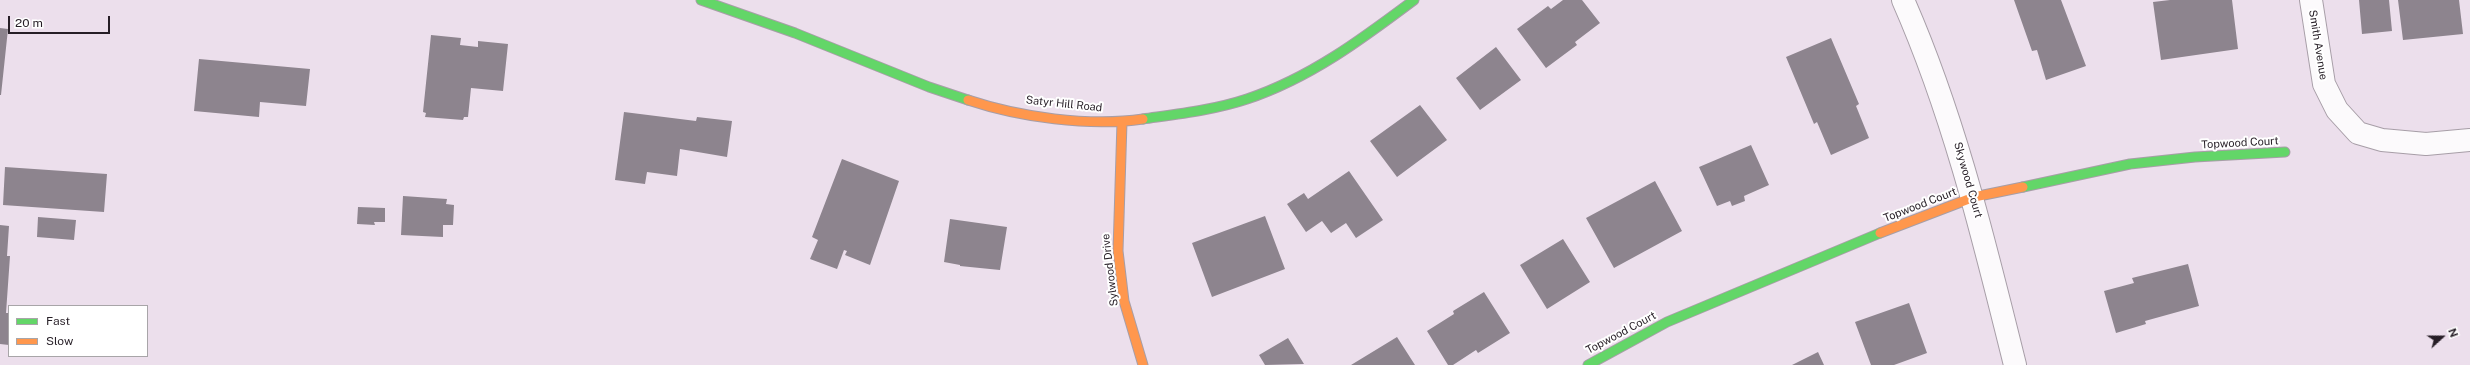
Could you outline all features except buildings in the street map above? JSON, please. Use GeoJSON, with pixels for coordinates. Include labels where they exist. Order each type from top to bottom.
{"type":"FeatureCollection","features":[{"type":"Feature","properties":{"kind":"street","name":"Satyr Hill Road"},"geometry":{"type":"LineString","coordinates":[[701,0],[795,33],[929,87],[978,103],[1044,116],[1122,122],[1192,112],[1247,99],[1299,77],[1354,45],[1414,0]]}},
{"type":"Feature","properties":{"kind":"street","name":"Skywood Court"},"geometry":{"type":"LineString","coordinates":[[1903,0],[1928,56],[1974,197],[2015,365]]}},
{"type":"Feature","properties":{"kind":"street","name":"Smith Avenue"},"geometry":{"type":"LineString","coordinates":[[2311,0],[2324,84],[2337,110],[2358,133],[2382,140],[2426,144],[2470,140]]}},
{"type":"Feature","properties":{"kind":"street","name":"Sylwood Drive"},"geometry":{"type":"LineString","coordinates":[[1122,122],[1117,235],[1121,277],[1131,332],[1143,365]]}},
{"type":"Feature","properties":{"kind":"street","name":"Topwood Court"},"geometry":{"type":"LineString","coordinates":[[1588,365],[1674,319],[1852,244],[1974,197],[2130,164],[2195,157],[2285,152]]}},
{"type":"Feature","properties":{"kind":"traffic: fast"},"geometry":{"type":"LineString","coordinates":[[701,0],[795,33],[929,87],[968,100]]}},
{"type":"Feature","properties":{"kind":"traffic: fast"},"geometry":{"type":"LineString","coordinates":[[1143,119],[1222,106],[1247,99],[1270,90],[1314,69],[1335,56],[1414,0]]}},
{"type":"Feature","properties":{"kind":"traffic: fast"},"geometry":{"type":"LineString","coordinates":[[2023,187],[2130,164],[2195,157],[2285,152]]}},
{"type":"Feature","properties":{"kind":"traffic: fast"},"geometry":{"type":"LineString","coordinates":[[1588,365],[1667,322],[1880,233]]}},
{"type":"Feature","properties":{"kind":"traffic: slow"},"geometry":{"type":"LineString","coordinates":[[968,100],[1009,111],[1054,119],[1100,122],[1143,119]]}},
{"type":"Feature","properties":{"kind":"traffic: slow"},"geometry":{"type":"LineString","coordinates":[[1122,122],[1118,251],[1124,301],[1143,365]]}},
{"type":"Feature","properties":{"kind":"traffic: slow"},"geometry":{"type":"LineString","coordinates":[[1880,233],[1974,197],[2023,187]]}}]}
